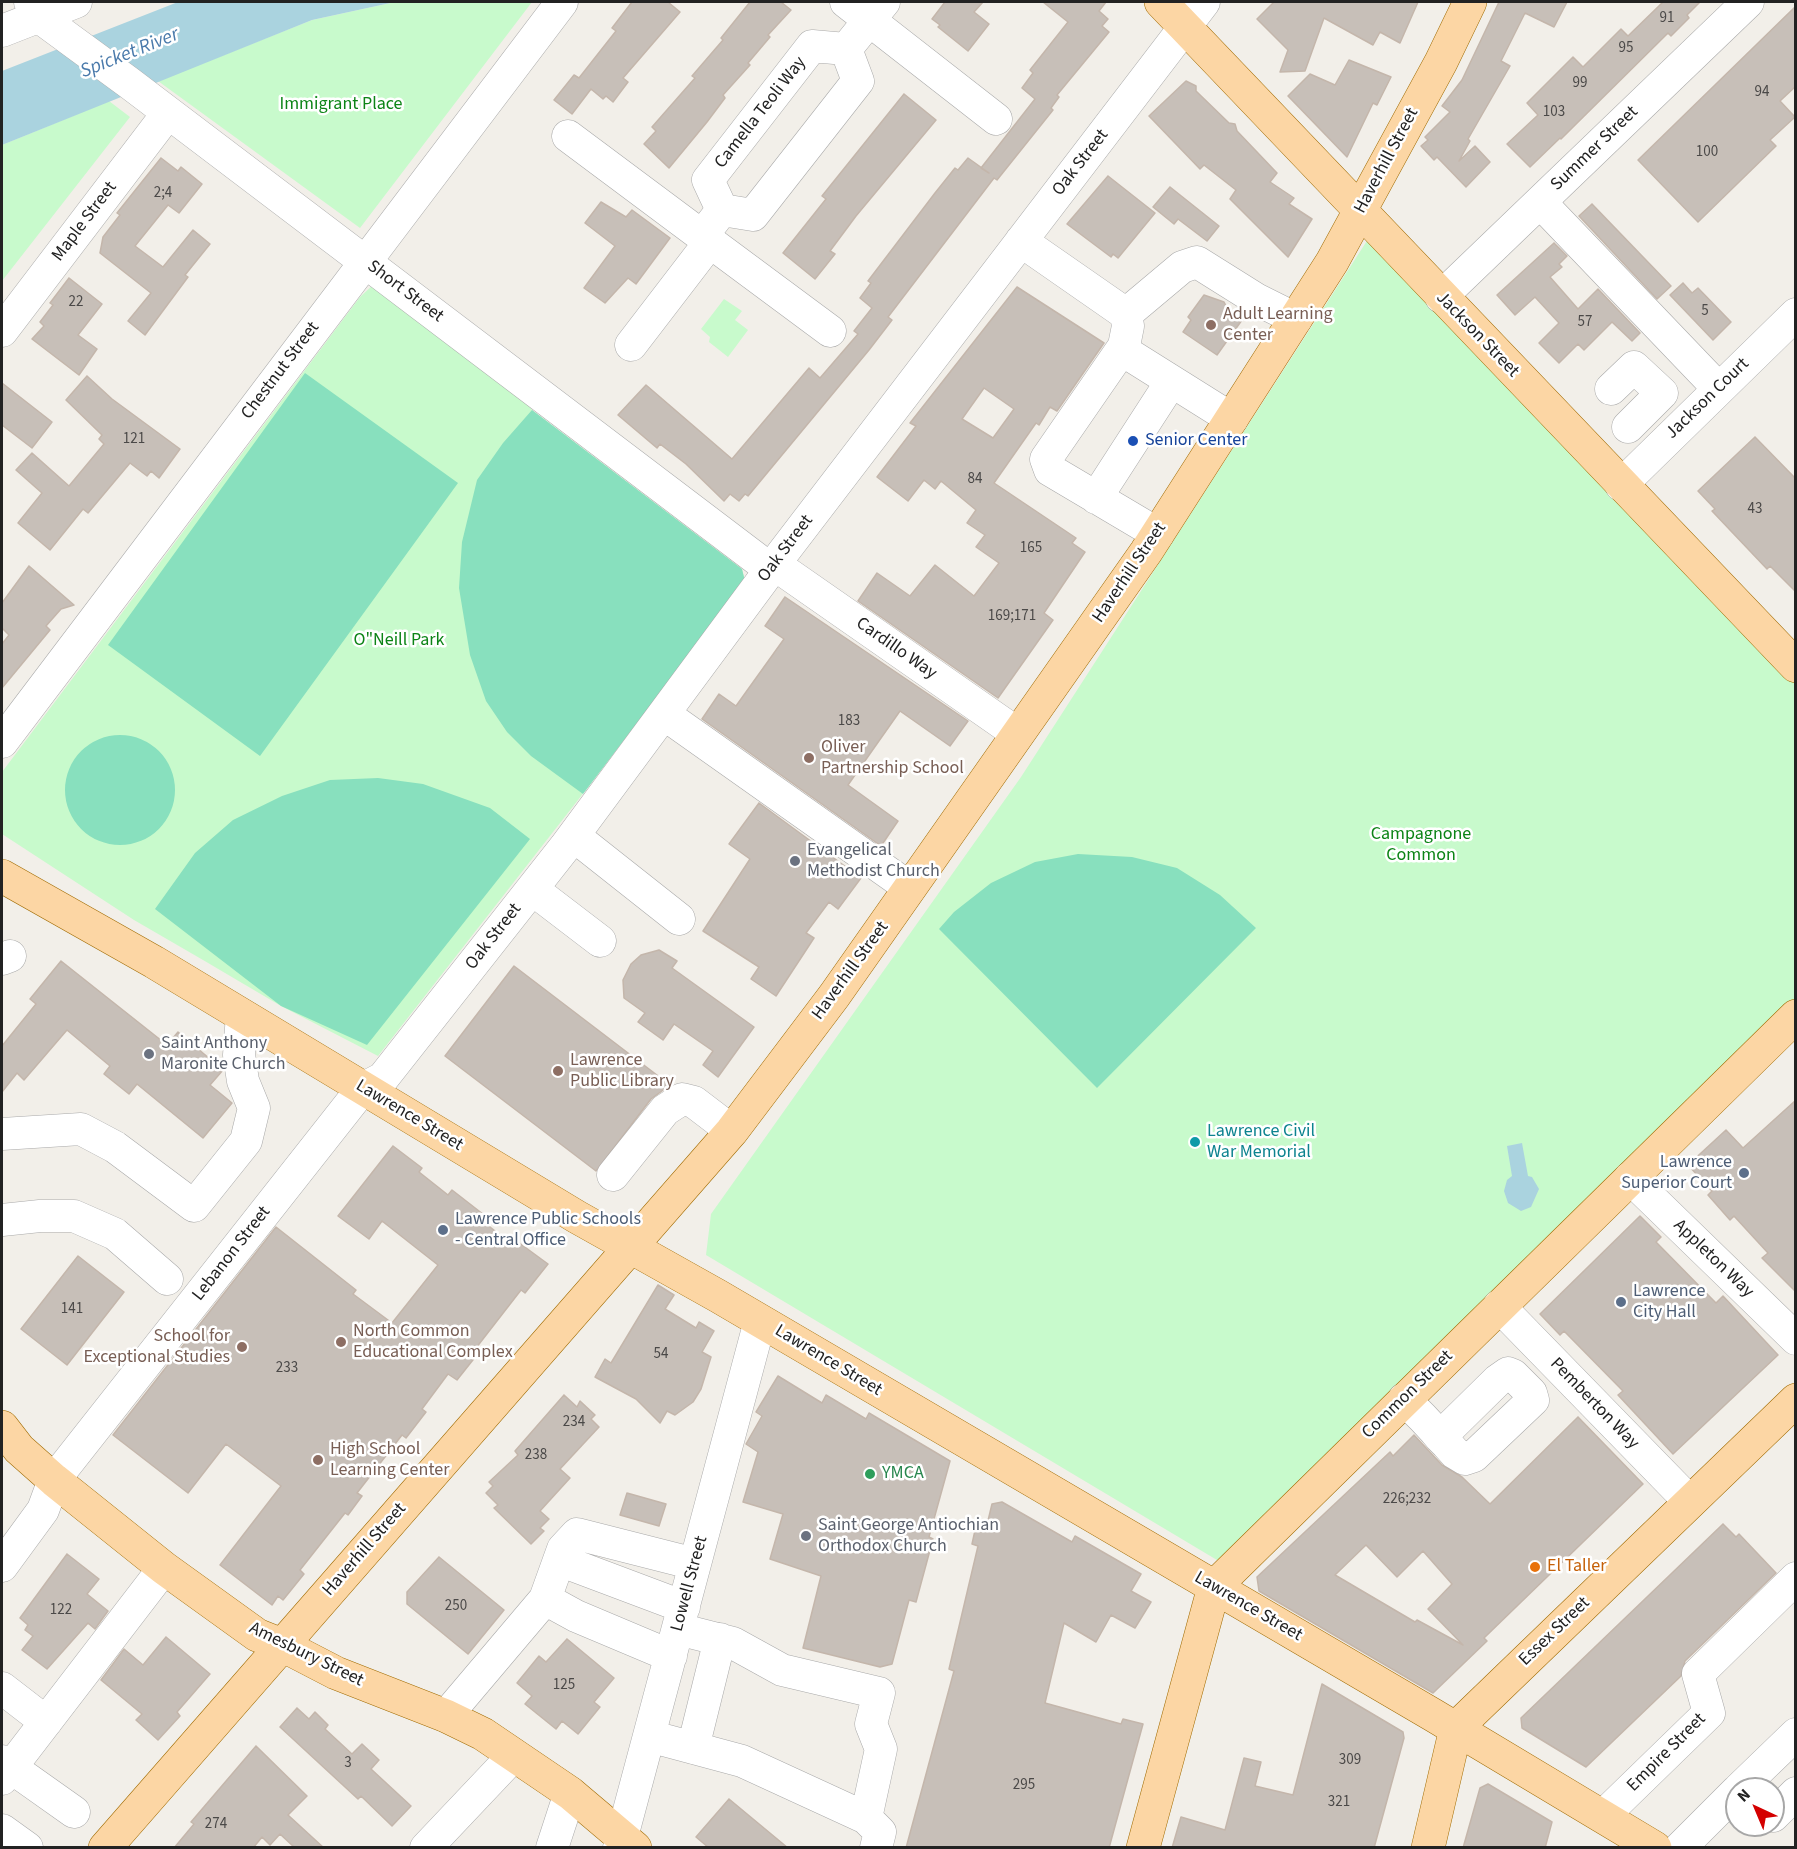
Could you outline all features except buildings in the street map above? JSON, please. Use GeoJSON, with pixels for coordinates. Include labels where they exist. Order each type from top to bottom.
{"type":"FeatureCollection","features":[{"type":"Feature","properties":{"kind":"main road","name":"Jackson Street"},"geometry":{"type":"LineString","coordinates":[[1161,2],[1194,14],[1360,211],[1795,665]]}},
{"type":"Feature","properties":{"kind":"main road","name":"Haverhill Street"},"geometry":{"type":"LineString","coordinates":[[105,1848],[732,1131],[834,996],[1158,534],[1296,319],[1332,262],[1360,211],[1470,2]]}},
{"type":"Feature","properties":{"kind":"main road","name":"Lawrence Street"},"geometry":{"type":"LineString","coordinates":[[6,882],[154,962],[362,1089],[1455,1728],[1655,1848]]}},
{"type":"Feature","properties":{"kind":"main road","name":"Common Street"},"geometry":{"type":"LineString","coordinates":[[1214,1587],[1796,1016]]}},
{"type":"Feature","properties":{"kind":"main road","name":"Essex Street"},"geometry":{"type":"LineString","coordinates":[[1455,1728],[1796,1400]]}},
{"type":"Feature","properties":{"kind":"main road","name":"Amesbury Street"},"geometry":{"type":"LineString","coordinates":[[2,1427],[19,1449],[54,1480],[164,1568],[257,1635],[282,1645],[336,1673],[446,1716],[483,1734],[570,1793],[625,1844]]}},
{"type":"Feature","properties":{"kind":"main road"},"geometry":{"type":"LineString","coordinates":[[1143,1848],[1214,1587]]}},
{"type":"Feature","properties":{"kind":"main road"},"geometry":{"type":"LineString","coordinates":[[1428,1848],[1455,1728]]}},
{"type":"Feature","properties":{"kind":"street"},"geometry":{"type":"LineString","coordinates":[[2,31],[34,9],[76,2]]}},
{"type":"Feature","properties":{"kind":"street","name":"Chestnut Street"},"geometry":{"type":"LineString","coordinates":[[2,741],[562,2]]}},
{"type":"Feature","properties":{"kind":"street","name":"Summer Street"},"geometry":{"type":"LineString","coordinates":[[1441,297],[1748,2]]}},
{"type":"Feature","properties":{"kind":"street"},"geometry":{"type":"LineString","coordinates":[[631,345],[706,239],[722,210],[753,215],[858,81],[846,49],[866,7],[996,119]]}},
{"type":"Feature","properties":{"kind":"street","name":"Short Street"},"geometry":{"type":"LineString","coordinates":[[34,9],[64,36],[772,567]]}},
{"type":"Feature","properties":{"kind":"street","name":"Oak Street"},"geometry":{"type":"LineString","coordinates":[[362,1089],[383,1078],[574,836],[772,567],[1194,14]]}},
{"type":"Feature","properties":{"kind":"street","name":"Camella Teoli Way"},"geometry":{"type":"LineString","coordinates":[[722,210],[708,180],[812,46],[846,49]]}},
{"type":"Feature","properties":{"kind":"street","name":"Maple Street"},"geometry":{"type":"LineString","coordinates":[[2,331],[156,104]]}},
{"type":"Feature","properties":{"kind":"street"},"geometry":{"type":"LineString","coordinates":[[568,136],[830,331]]}},
{"type":"Feature","properties":{"kind":"street"},"geometry":{"type":"LineString","coordinates":[[1540,202],[1719,389]]}},
{"type":"Feature","properties":{"kind":"street"},"geometry":{"type":"LineString","coordinates":[[1021,241],[1126,314],[1128,326],[1122,350],[1046,459],[1050,471],[1158,534]]}},
{"type":"Feature","properties":{"kind":"street"},"geometry":{"type":"LineString","coordinates":[[1126,314],[1182,267],[1197,262],[1257,299],[1296,319]]}},
{"type":"Feature","properties":{"kind":"street","name":"Jackson Court"},"geometry":{"type":"LineString","coordinates":[[1621,485],[1796,314]]}},
{"type":"Feature","properties":{"kind":"street"},"geometry":{"type":"LineString","coordinates":[[1122,350],[1232,419]]}},
{"type":"Feature","properties":{"kind":"street"},"geometry":{"type":"LineString","coordinates":[[1611,389],[1644,357],[1672,382],[1688,419]]}},
{"type":"Feature","properties":{"kind":"street"},"geometry":{"type":"LineString","coordinates":[[1096,498],[1171,382]]}},
{"type":"Feature","properties":{"kind":"street"},"geometry":{"type":"LineString","coordinates":[[1628,427],[1672,382]]}},
{"type":"Feature","properties":{"kind":"street","name":"Cardillo Way"},"geometry":{"type":"LineString","coordinates":[[772,567],[1018,734]]}},
{"type":"Feature","properties":{"kind":"street"},"geometry":{"type":"LineString","coordinates":[[664,714],[910,888]]}},
{"type":"Feature","properties":{"kind":"street"},"geometry":{"type":"LineString","coordinates":[[574,836],[679,919]]}},
{"type":"Feature","properties":{"kind":"street"},"geometry":{"type":"LineString","coordinates":[[532,889],[600,941]]}},
{"type":"Feature","properties":{"kind":"street"},"geometry":{"type":"LineString","coordinates":[[2,1134],[81,1129],[115,1147],[194,1206],[246,1141],[254,1108],[243,1081],[239,1055],[242,1015]]}},
{"type":"Feature","properties":{"kind":"street","name":"Lebanon Street"},"geometry":{"type":"LineString","coordinates":[[2,1566],[43,1510],[54,1480],[362,1089]]}},
{"type":"Feature","properties":{"kind":"street"},"geometry":{"type":"LineString","coordinates":[[613,1175],[665,1110],[682,1100],[694,1102],[732,1131]]}},
{"type":"Feature","properties":{"kind":"street","name":"Appleton Way"},"geometry":{"type":"LineString","coordinates":[[1630,1178],[1796,1339]]}},
{"type":"Feature","properties":{"kind":"street"},"geometry":{"type":"LineString","coordinates":[[2,1220],[39,1216],[74,1216],[115,1234],[167,1279]]}},
{"type":"Feature","properties":{"kind":"street","name":"Pemberton Way"},"geometry":{"type":"LineString","coordinates":[[1499,1306],[1690,1502]]}},
{"type":"Feature","properties":{"kind":"street","name":"Lowell Street"},"geometry":{"type":"LineString","coordinates":[[625,1844],[649,1736],[760,1321]]}},
{"type":"Feature","properties":{"kind":"street"},"geometry":{"type":"LineString","coordinates":[[1404,1399],[1440,1437]]}},
{"type":"Feature","properties":{"kind":"street"},"geometry":{"type":"LineString","coordinates":[[446,1716],[545,1599],[563,1549],[577,1534],[695,1564]]}},
{"type":"Feature","properties":{"kind":"street"},"geometry":{"type":"LineString","coordinates":[[559,1560],[677,1631]]}},
{"type":"Feature","properties":{"kind":"street"},"geometry":{"type":"LineString","coordinates":[[74,1812],[4,1769],[46,1722],[164,1568]]}},
{"type":"Feature","properties":{"kind":"street","name":"Empire Street"},"geometry":{"type":"LineString","coordinates":[[1603,1816],[1709,1713],[1698,1674],[1796,1578]]}},
{"type":"Feature","properties":{"kind":"street"},"geometry":{"type":"LineString","coordinates":[[545,1599],[576,1616],[733,1642],[782,1670],[879,1693],[871,1724],[881,1749],[866,1818]]}},
{"type":"Feature","properties":{"kind":"street"},"geometry":{"type":"LineString","coordinates":[[693,1748],[720,1639]]}},
{"type":"Feature","properties":{"kind":"street"},"geometry":{"type":"LineString","coordinates":[[2,1688],[46,1722]]}},
{"type":"Feature","properties":{"kind":"street"},"geometry":{"type":"LineString","coordinates":[[1754,1777],[1796,1734]]}},
{"type":"Feature","properties":{"kind":"street"},"geometry":{"type":"LineString","coordinates":[[649,1736],[742,1761],[866,1818],[880,1832],[876,1848]]}},
{"type":"Feature","properties":{"kind":"street"},"geometry":{"type":"LineString","coordinates":[[426,1848],[514,1755]]}},
{"type":"Feature","properties":{"kind":"street"},"geometry":{"type":"LineString","coordinates":[[552,1848],[570,1793]]}},
{"type":"Feature","properties":{"kind":"street"},"geometry":{"type":"LineString","coordinates":[[1785,1804],[1796,1793]]}},
{"type":"Feature","properties":{"kind":"street"},"geometry":{"type":"LineString","coordinates":[[1680,1848],[1725,1805]]}},
{"type":"Feature","properties":{"kind":"street"},"geometry":{"type":"LineString","coordinates":[[2,1830],[27,1848]]}},
{"type":"Feature","properties":{"kind":"green space","name":"Immigrant Place"},"geometry":{"type":"Polygon","coordinates":[[[395,2],[532,2],[360,228],[158,81],[312,20],[395,2]]]}},
{"type":"Feature","properties":{"kind":"green space"},"geometry":{"type":"Polygon","coordinates":[[[109,101],[130,117],[2,281],[2,145],[109,101]]]}},
{"type":"Feature","properties":{"kind":"green space","name":"Campagnone Common"},"geometry":{"type":"Polygon","coordinates":[[[1372,233],[1795,681],[1795,1001],[1222,1563],[706,1255],[711,1214],[1021,777],[1372,233]]]}},
{"type":"Feature","properties":{"kind":"green space","name":"O\"Neill Park"},"geometry":{"type":"Polygon","coordinates":[[[373,285],[529,404],[532,410],[742,569],[745,581],[378,1056],[281,1006],[134,920],[2,834],[2,772],[360,297],[373,285]]]}},
{"type":"Feature","properties":{"kind":"green space"},"geometry":{"type":"Polygon","coordinates":[[[724,299],[742,311],[735,320],[748,330],[728,357],[709,342],[710,337],[701,329],[724,299]]]}},
{"type":"Feature","properties":{"kind":"green space"},"geometry":{"type":"Polygon","coordinates":[[[305,373],[458,483],[260,756],[108,645],[305,373]]]}},
{"type":"Feature","properties":{"kind":"green space"},"geometry":{"type":"Polygon","coordinates":[[[532,410],[742,569],[745,581],[583,794],[531,756],[507,732],[486,701],[470,655],[459,588],[462,542],[477,480],[503,443],[532,410]]]}},
{"type":"Feature","properties":{"kind":"green space"},"geometry":{"type":"Polygon","coordinates":[[[120,735],[141,739],[159,751],[171,769],[175,790],[171,811],[159,829],[141,841],[120,845],[99,841],[81,829],[69,811],[65,790],[69,769],[81,751],[99,739],[120,735]]]}},
{"type":"Feature","properties":{"kind":"green space"},"geometry":{"type":"Polygon","coordinates":[[[378,778],[423,784],[490,808],[530,839],[367,1045],[281,1006],[155,909],[195,853],[233,820],[282,796],[330,780],[378,778]]]}},
{"type":"Feature","properties":{"kind":"green space"},"geometry":{"type":"Polygon","coordinates":[[[1078,854],[1132,857],[1177,868],[1220,895],[1256,928],[1097,1088],[939,929],[954,912],[991,883],[1035,862],[1078,854]]]}},
{"type":"Feature","properties":{"kind":"water","name":"Spicket River"},"geometry":{"type":"Polygon","coordinates":[[[178,2],[395,2],[312,20],[2,145],[2,71],[178,2]]]}},
{"type":"Feature","properties":{"kind":"water"},"geometry":{"type":"Polygon","coordinates":[[[1522,1143],[1528,1176],[1532,1177],[1539,1189],[1531,1207],[1521,1211],[1508,1203],[1504,1191],[1507,1180],[1512,1176],[1507,1146],[1522,1143]]]}},
{"type":"Feature","properties":{"kind":"place","name":"Adult Learning Center"},"geometry":{"type":"Point","coordinates":[1211,325]}},
{"type":"Feature","properties":{"kind":"place","name":"Senior Center"},"geometry":{"type":"Point","coordinates":[1133,441]}},
{"type":"Feature","properties":{"kind":"place","name":"Oliver Partnership School"},"geometry":{"type":"Point","coordinates":[809,758]}},
{"type":"Feature","properties":{"kind":"place","name":"Evangelical Methodist Church"},"geometry":{"type":"Point","coordinates":[795,861]}},
{"type":"Feature","properties":{"kind":"place","name":"Saint Anthony Maronite Church"},"geometry":{"type":"Point","coordinates":[149,1054]}},
{"type":"Feature","properties":{"kind":"place","name":"Lawrence Public Library"},"geometry":{"type":"Point","coordinates":[558,1071]}},
{"type":"Feature","properties":{"kind":"place","name":"Lawrence Civil War Memorial"},"geometry":{"type":"Point","coordinates":[1195,1142]}},
{"type":"Feature","properties":{"kind":"place","name":"Lawrence Superior Court"},"geometry":{"type":"Point","coordinates":[1744,1173]}},
{"type":"Feature","properties":{"kind":"place","name":"Lawrence Public Schools - Central Office"},"geometry":{"type":"Point","coordinates":[443,1230]}},
{"type":"Feature","properties":{"kind":"place","name":"Lawrence City Hall"},"geometry":{"type":"Point","coordinates":[1621,1302]}},
{"type":"Feature","properties":{"kind":"place","name":"North Common Educational Complex"},"geometry":{"type":"Point","coordinates":[341,1342]}},
{"type":"Feature","properties":{"kind":"place","name":"School for Exceptional Studies"},"geometry":{"type":"Point","coordinates":[242,1347]}},
{"type":"Feature","properties":{"kind":"place","name":"High School Learning Center"},"geometry":{"type":"Point","coordinates":[318,1460]}},
{"type":"Feature","properties":{"kind":"place","name":"YMCA"},"geometry":{"type":"Point","coordinates":[870,1474]}},
{"type":"Feature","properties":{"kind":"place","name":"Saint George Antiochian Orthodox Church"},"geometry":{"type":"Point","coordinates":[806,1536]}},
{"type":"Feature","properties":{"kind":"place","name":"El Taller"},"geometry":{"type":"Point","coordinates":[1535,1567]}}]}
